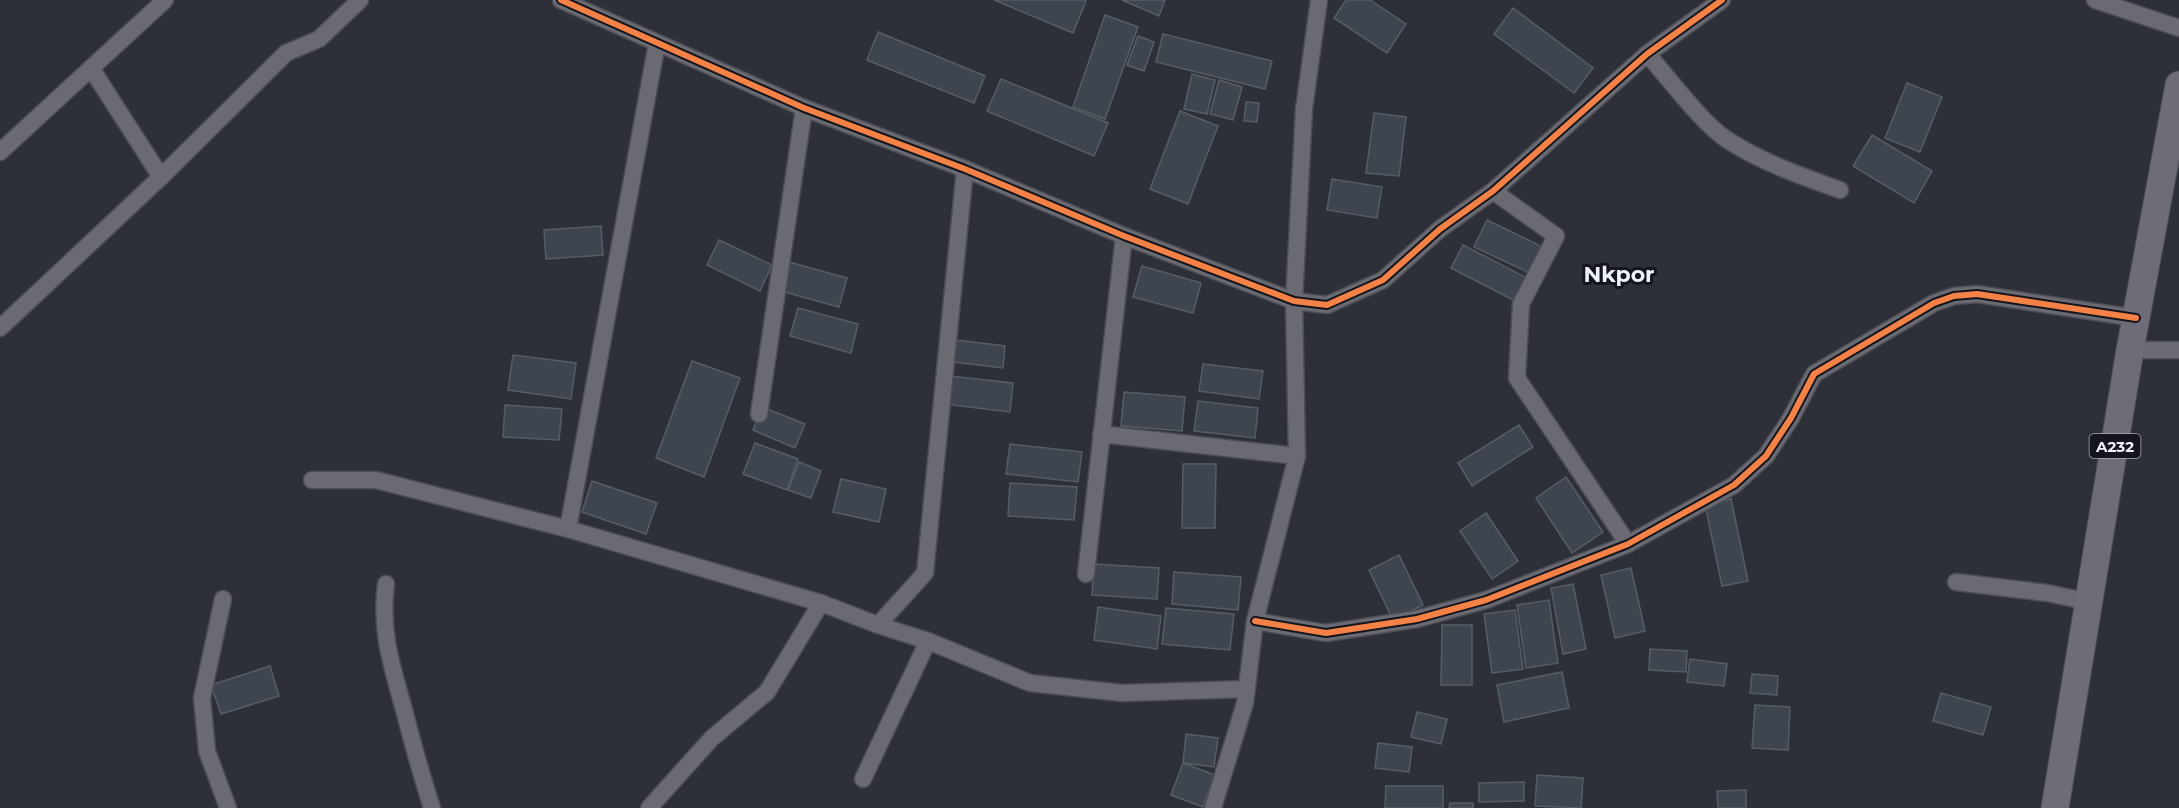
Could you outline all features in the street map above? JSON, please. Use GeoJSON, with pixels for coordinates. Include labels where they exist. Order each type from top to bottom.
{"type":"FeatureCollection","features":[{"type":"Feature","properties":{"kind":"main road","name":"A232"},"geometry":{"type":"LineString","coordinates":[[2055,808],[2130,350],[2179,85]]}},
{"type":"Feature","properties":{"kind":"street"},"geometry":{"type":"LineString","coordinates":[[0,152],[165,0]]}},
{"type":"Feature","properties":{"kind":"street"},"geometry":{"type":"LineString","coordinates":[[0,328],[162,177],[286,53],[319,39],[360,0]]}},
{"type":"Feature","properties":{"kind":"street"},"geometry":{"type":"LineString","coordinates":[[561,0],[804,108],[965,169],[1124,236],[1294,301],[1327,305],[1383,280],[1440,229],[1493,191],[1647,54],[1722,0]]}},
{"type":"Feature","properties":{"kind":"street"},"geometry":{"type":"LineString","coordinates":[[1213,808],[1245,703],[1255,621],[1297,456],[1294,301],[1304,109],[1319,0]]}},
{"type":"Feature","properties":{"kind":"street"},"geometry":{"type":"LineString","coordinates":[[2095,0],[2179,28]]}},
{"type":"Feature","properties":{"kind":"street"},"geometry":{"type":"LineString","coordinates":[[568,529],[657,43]]}},
{"type":"Feature","properties":{"kind":"street"},"geometry":{"type":"LineString","coordinates":[[1647,54],[1725,138],[1776,167],[1840,190]]}},
{"type":"Feature","properties":{"kind":"street"},"geometry":{"type":"LineString","coordinates":[[91,68],[162,177]]}},
{"type":"Feature","properties":{"kind":"street"},"geometry":{"type":"LineString","coordinates":[[759,414],[804,108]]}},
{"type":"Feature","properties":{"kind":"street"},"geometry":{"type":"LineString","coordinates":[[878,625],[925,573],[965,169]]}},
{"type":"Feature","properties":{"kind":"street"},"geometry":{"type":"LineString","coordinates":[[1493,191],[1556,236],[1521,304],[1517,378],[1628,544]]}},
{"type":"Feature","properties":{"kind":"street"},"geometry":{"type":"LineString","coordinates":[[1086,574],[1124,236]]}},
{"type":"Feature","properties":{"kind":"street"},"geometry":{"type":"LineString","coordinates":[[1255,621],[1326,633],[1417,619],[1486,600],[1628,544],[1734,485],[1766,456],[1791,418],[1814,374],[1934,303],[1954,296],[1977,294],[2136,318]]}},
{"type":"Feature","properties":{"kind":"street"},"geometry":{"type":"LineString","coordinates":[[2130,350],[2179,350]]}},
{"type":"Feature","properties":{"kind":"street"},"geometry":{"type":"LineString","coordinates":[[1101,434],[1297,456]]}},
{"type":"Feature","properties":{"kind":"street"},"geometry":{"type":"LineString","coordinates":[[312,480],[376,480],[568,529],[821,603],[928,641],[1030,683],[1122,693],[1247,689]]}},
{"type":"Feature","properties":{"kind":"street"},"geometry":{"type":"LineString","coordinates":[[1956,582],[2047,593],[2090,602]]}},
{"type":"Feature","properties":{"kind":"street"},"geometry":{"type":"LineString","coordinates":[[386,584],[385,640],[420,773],[432,808]]}},
{"type":"Feature","properties":{"kind":"street"},"geometry":{"type":"LineString","coordinates":[[223,599],[202,698],[207,751],[228,808]]}},
{"type":"Feature","properties":{"kind":"street"},"geometry":{"type":"LineString","coordinates":[[649,808],[712,738],[767,692],[821,603]]}},
{"type":"Feature","properties":{"kind":"street"},"geometry":{"type":"LineString","coordinates":[[863,779],[928,641]]}},
{"type":"Feature","properties":{"kind":"building"},"geometry":{"type":"Polygon","coordinates":[[[994,0],[1085,0],[1086,1],[1073,33],[994,0]]]}},
{"type":"Feature","properties":{"kind":"building"},"geometry":{"type":"Polygon","coordinates":[[[1122,0],[1165,0],[1159,16],[1122,0]]]}},
{"type":"Feature","properties":{"kind":"building"},"geometry":{"type":"Polygon","coordinates":[[[1346,0],[1370,0],[1406,24],[1387,53],[1334,18],[1346,0]]]}},
{"type":"Feature","properties":{"kind":"building"},"geometry":{"type":"Polygon","coordinates":[[[1513,8],[1593,68],[1574,93],[1494,34],[1513,8]]]}},
{"type":"Feature","properties":{"kind":"building"},"geometry":{"type":"Polygon","coordinates":[[[1105,15],[1138,27],[1105,119],[1073,107],[1105,15]]]}},
{"type":"Feature","properties":{"kind":"building"},"geometry":{"type":"Polygon","coordinates":[[[878,32],[985,76],[974,103],[867,60],[878,32]]]}},
{"type":"Feature","properties":{"kind":"building"},"geometry":{"type":"Polygon","coordinates":[[[1163,34],[1272,61],[1265,89],[1156,62],[1163,34]]]}},
{"type":"Feature","properties":{"kind":"building"},"geometry":{"type":"Polygon","coordinates":[[[1138,36],[1154,42],[1144,71],[1127,65],[1138,36]]]}},
{"type":"Feature","properties":{"kind":"building"},"geometry":{"type":"Polygon","coordinates":[[[1192,74],[1215,80],[1207,114],[1184,109],[1192,74]]]}},
{"type":"Feature","properties":{"kind":"building"},"geometry":{"type":"Polygon","coordinates":[[[1001,79],[1108,123],[1094,156],[987,111],[1001,79]]]}},
{"type":"Feature","properties":{"kind":"building"},"geometry":{"type":"Polygon","coordinates":[[[1219,80],[1242,87],[1233,120],[1210,114],[1219,80]]]}},
{"type":"Feature","properties":{"kind":"building"},"geometry":{"type":"Polygon","coordinates":[[[1907,83],[1942,97],[1920,152],[1885,138],[1907,83]]]}},
{"type":"Feature","properties":{"kind":"building"},"geometry":{"type":"Polygon","coordinates":[[[1246,102],[1259,103],[1257,122],[1244,121],[1246,102]]]}},
{"type":"Feature","properties":{"kind":"building"},"geometry":{"type":"Polygon","coordinates":[[[1180,111],[1218,126],[1188,204],[1150,189],[1180,111]]]}},
{"type":"Feature","properties":{"kind":"building"},"geometry":{"type":"Polygon","coordinates":[[[1374,113],[1406,117],[1399,176],[1366,173],[1374,113]]]}},
{"type":"Feature","properties":{"kind":"building"},"geometry":{"type":"Polygon","coordinates":[[[1872,135],[1932,171],[1914,203],[1853,166],[1872,135]]]}},
{"type":"Feature","properties":{"kind":"building"},"geometry":{"type":"Polygon","coordinates":[[[1332,179],[1382,187],[1377,218],[1327,210],[1332,179]]]}},
{"type":"Feature","properties":{"kind":"building"},"geometry":{"type":"Polygon","coordinates":[[[1487,220],[1547,249],[1534,275],[1474,247],[1487,220]]]}},
{"type":"Feature","properties":{"kind":"building"},"geometry":{"type":"Polygon","coordinates":[[[601,226],[603,255],[546,259],[544,230],[601,226]]]}},
{"type":"Feature","properties":{"kind":"building"},"geometry":{"type":"Polygon","coordinates":[[[719,240],[772,265],[760,291],[707,265],[719,240]]]}},
{"type":"Feature","properties":{"kind":"building"},"geometry":{"type":"Polygon","coordinates":[[[1463,245],[1527,278],[1515,301],[1451,268],[1463,245]]]}},
{"type":"Feature","properties":{"kind":"building"},"geometry":{"type":"Polygon","coordinates":[[[789,262],[847,278],[839,307],[781,291],[789,262]]]}},
{"type":"Feature","properties":{"kind":"building"},"geometry":{"type":"Polygon","coordinates":[[[1142,266],[1201,283],[1193,313],[1133,297],[1142,266]]]}},
{"type":"Feature","properties":{"kind":"building"},"geometry":{"type":"Polygon","coordinates":[[[798,308],[858,324],[851,353],[790,336],[798,308]]]}},
{"type":"Feature","properties":{"kind":"building"},"geometry":{"type":"Polygon","coordinates":[[[948,339],[1005,346],[1003,368],[945,361],[948,339]]]}},
{"type":"Feature","properties":{"kind":"building"},"geometry":{"type":"Polygon","coordinates":[[[513,355],[576,363],[571,399],[508,390],[513,355]]]}},
{"type":"Feature","properties":{"kind":"building"},"geometry":{"type":"Polygon","coordinates":[[[692,361],[740,378],[704,477],[656,458],[692,361]]]}},
{"type":"Feature","properties":{"kind":"building"},"geometry":{"type":"Polygon","coordinates":[[[1203,364],[1263,371],[1259,399],[1199,391],[1203,364]]]}},
{"type":"Feature","properties":{"kind":"building"},"geometry":{"type":"Polygon","coordinates":[[[940,375],[1013,383],[1010,412],[937,403],[940,375]]]}},
{"type":"Feature","properties":{"kind":"building"},"geometry":{"type":"Polygon","coordinates":[[[1124,392],[1185,397],[1182,431],[1121,426],[1124,392]]]}},
{"type":"Feature","properties":{"kind":"building"},"geometry":{"type":"Polygon","coordinates":[[[1198,401],[1258,408],[1255,438],[1194,431],[1198,401]]]}},
{"type":"Feature","properties":{"kind":"building"},"geometry":{"type":"Polygon","coordinates":[[[505,405],[562,409],[559,440],[503,437],[505,405]]]}},
{"type":"Feature","properties":{"kind":"building"},"geometry":{"type":"Polygon","coordinates":[[[762,407],[805,424],[795,448],[753,430],[762,407]]]}},
{"type":"Feature","properties":{"kind":"building"},"geometry":{"type":"Polygon","coordinates":[[[1519,425],[1533,447],[1472,486],[1458,463],[1519,425]]]}},
{"type":"Feature","properties":{"kind":"building"},"geometry":{"type":"Polygon","coordinates":[[[755,443],[798,459],[787,490],[743,474],[755,443]]]}},
{"type":"Feature","properties":{"kind":"building"},"geometry":{"type":"Polygon","coordinates":[[[1010,444],[1082,452],[1078,482],[1006,474],[1010,444]]]}},
{"type":"Feature","properties":{"kind":"building"},"geometry":{"type":"Polygon","coordinates":[[[799,462],[821,471],[811,498],[788,490],[799,462]]]}},
{"type":"Feature","properties":{"kind":"building"},"geometry":{"type":"Polygon","coordinates":[[[1183,464],[1216,464],[1215,528],[1182,528],[1183,464]]]}},
{"type":"Feature","properties":{"kind":"building"},"geometry":{"type":"Polygon","coordinates":[[[1566,477],[1603,532],[1572,553],[1536,498],[1566,477]]]}},
{"type":"Feature","properties":{"kind":"building"},"geometry":{"type":"Polygon","coordinates":[[[841,479],[886,489],[879,522],[833,512],[841,479]]]}},
{"type":"Feature","properties":{"kind":"building"},"geometry":{"type":"Polygon","coordinates":[[[592,481],[657,503],[646,534],[582,512],[592,481]]]}},
{"type":"Feature","properties":{"kind":"building"},"geometry":{"type":"Polygon","coordinates":[[[1010,483],[1077,487],[1074,520],[1008,516],[1010,483]]]}},
{"type":"Feature","properties":{"kind":"building"},"geometry":{"type":"Polygon","coordinates":[[[1731,499],[1748,581],[1722,586],[1705,505],[1731,499]]]}},
{"type":"Feature","properties":{"kind":"building"},"geometry":{"type":"Polygon","coordinates":[[[1486,513],[1518,561],[1492,579],[1460,531],[1486,513]]]}},
{"type":"Feature","properties":{"kind":"building"},"geometry":{"type":"Polygon","coordinates":[[[1399,555],[1423,605],[1393,620],[1369,570],[1399,555]]]}},
{"type":"Feature","properties":{"kind":"building"},"geometry":{"type":"Polygon","coordinates":[[[1094,564],[1159,568],[1157,599],[1092,595],[1094,564]]]}},
{"type":"Feature","properties":{"kind":"building"},"geometry":{"type":"Polygon","coordinates":[[[1631,568],[1645,631],[1615,638],[1601,575],[1631,568]]]}},
{"type":"Feature","properties":{"kind":"building"},"geometry":{"type":"Polygon","coordinates":[[[1174,572],[1241,577],[1238,610],[1172,604],[1174,572]]]}},
{"type":"Feature","properties":{"kind":"building"},"geometry":{"type":"Polygon","coordinates":[[[1573,584],[1586,649],[1563,654],[1551,588],[1573,584]]]}},
{"type":"Feature","properties":{"kind":"building"},"geometry":{"type":"Polygon","coordinates":[[[1549,600],[1558,663],[1526,668],[1517,605],[1549,600]]]}},
{"type":"Feature","properties":{"kind":"building"},"geometry":{"type":"Polygon","coordinates":[[[1098,607],[1161,616],[1157,649],[1094,640],[1098,607]]]}},
{"type":"Feature","properties":{"kind":"building"},"geometry":{"type":"Polygon","coordinates":[[[1166,608],[1234,614],[1230,650],[1162,644],[1166,608]]]}},
{"type":"Feature","properties":{"kind":"building"},"geometry":{"type":"Polygon","coordinates":[[[1515,610],[1523,669],[1492,673],[1484,614],[1515,610]]]}},
{"type":"Feature","properties":{"kind":"building"},"geometry":{"type":"Polygon","coordinates":[[[1442,625],[1472,625],[1472,685],[1441,685],[1442,625]]]}},
{"type":"Feature","properties":{"kind":"building"},"geometry":{"type":"Polygon","coordinates":[[[1650,649],[1687,651],[1686,672],[1649,670],[1650,649]]]}},
{"type":"Feature","properties":{"kind":"building"},"geometry":{"type":"Polygon","coordinates":[[[1690,659],[1727,664],[1724,686],[1687,682],[1690,659]]]}},
{"type":"Feature","properties":{"kind":"building"},"geometry":{"type":"Polygon","coordinates":[[[270,666],[279,696],[221,714],[211,685],[270,666]]]}},
{"type":"Feature","properties":{"kind":"building"},"geometry":{"type":"Polygon","coordinates":[[[1562,672],[1569,708],[1504,722],[1497,685],[1562,672]]]}},
{"type":"Feature","properties":{"kind":"building"},"geometry":{"type":"Polygon","coordinates":[[[1752,674],[1778,676],[1777,695],[1750,693],[1752,674]]]}},
{"type":"Feature","properties":{"kind":"building"},"geometry":{"type":"Polygon","coordinates":[[[1941,693],[1991,707],[1983,735],[1933,721],[1941,693]]]}},
{"type":"Feature","properties":{"kind":"building"},"geometry":{"type":"Polygon","coordinates":[[[1755,705],[1790,707],[1788,750],[1752,748],[1755,705]]]}},
{"type":"Feature","properties":{"kind":"building"},"geometry":{"type":"Polygon","coordinates":[[[1417,712],[1447,719],[1441,744],[1411,737],[1417,712]]]}},
{"type":"Feature","properties":{"kind":"building"},"geometry":{"type":"Polygon","coordinates":[[[1186,734],[1218,738],[1214,767],[1183,763],[1186,734]]]}},
{"type":"Feature","properties":{"kind":"building"},"geometry":{"type":"Polygon","coordinates":[[[1378,743],[1412,747],[1409,772],[1375,768],[1378,743]]]}},
{"type":"Feature","properties":{"kind":"building"},"geometry":{"type":"Polygon","coordinates":[[[1183,763],[1215,775],[1203,807],[1171,795],[1183,763]]]}},
{"type":"Feature","properties":{"kind":"building"},"geometry":{"type":"Polygon","coordinates":[[[1537,775],[1583,778],[1581,808],[1535,806],[1537,775]]]}},
{"type":"Feature","properties":{"kind":"building"},"geometry":{"type":"Polygon","coordinates":[[[1524,782],[1524,801],[1479,802],[1479,783],[1524,782]]]}},
{"type":"Feature","properties":{"kind":"building"},"geometry":{"type":"Polygon","coordinates":[[[1386,786],[1443,786],[1443,808],[1385,808],[1386,786]]]}},
{"type":"Feature","properties":{"kind":"building"},"geometry":{"type":"Polygon","coordinates":[[[1746,790],[1746,808],[1718,808],[1717,791],[1746,790]]]}},
{"type":"Feature","properties":{"kind":"building"},"geometry":{"type":"Polygon","coordinates":[[[1450,803],[1473,803],[1473,808],[1449,808],[1450,803]]]}},
{"type":"Feature","properties":{"kind":"cycle path"},"geometry":{"type":"LineString","coordinates":[[561,0],[804,108],[965,169],[1124,236],[1294,301],[1327,305],[1383,280],[1440,229],[1493,191],[1647,54],[1722,0]]}},
{"type":"Feature","properties":{"kind":"cycle path"},"geometry":{"type":"LineString","coordinates":[[1255,621],[1326,633],[1417,619],[1486,600],[1628,544],[1734,485],[1766,456],[1791,418],[1814,374],[1934,303],[1954,296],[1977,294],[2136,318]]}},
{"type":"Feature","properties":{"kind":"district","name":"Nkpor"},"geometry":{"type":"Point","coordinates":[1619,274]}}]}
